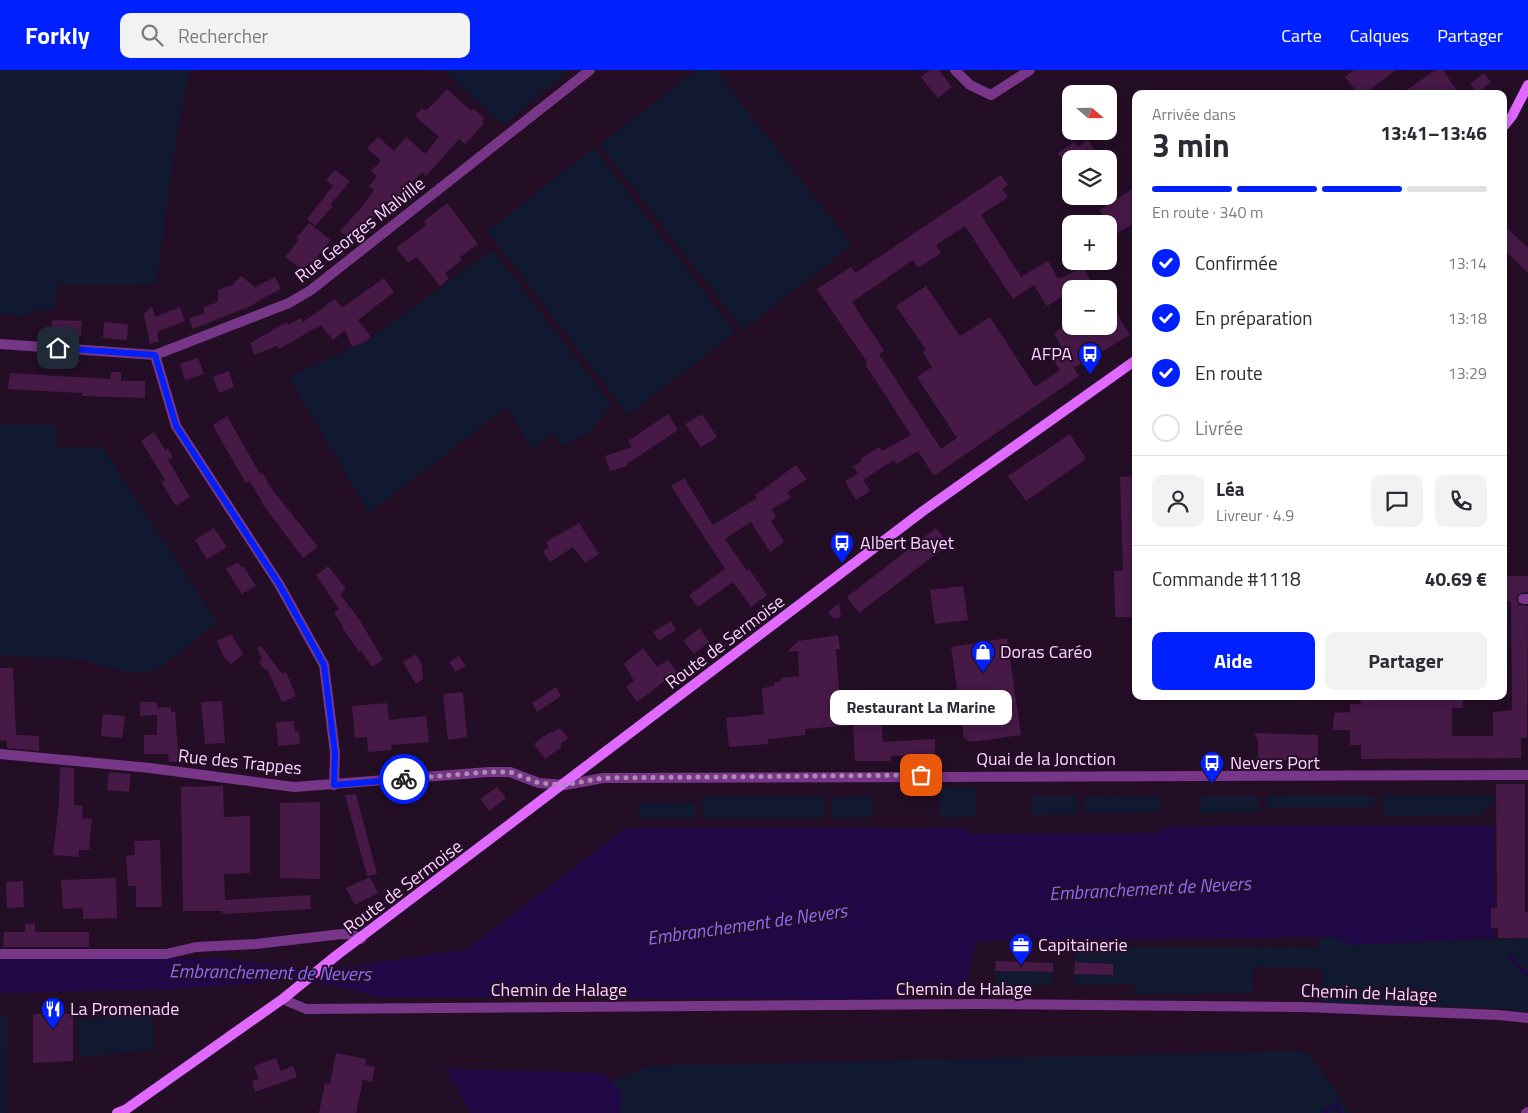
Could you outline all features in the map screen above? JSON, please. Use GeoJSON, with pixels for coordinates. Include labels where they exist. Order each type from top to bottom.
{"type":"FeatureCollection","features":[{"type":"Feature","properties":{"kind":"main road"},"geometry":{"type":"LineString","coordinates":[[1507,122],[1528,85]]}},
{"type":"Feature","properties":{"kind":"main road","name":"Route de Sermoise"},"geometry":{"type":"LineString","coordinates":[[284,998],[923,511],[1132,363]]}},
{"type":"Feature","properties":{"kind":"main road"},"geometry":{"type":"LineString","coordinates":[[117,1113],[125,1110],[284,998]]}},
{"type":"Feature","properties":{"kind":"street","name":"Rue Georges Malville"},"geometry":{"type":"LineString","coordinates":[[0,344],[155,355],[288,302],[311,290],[590,70]]}},
{"type":"Feature","properties":{"kind":"street"},"geometry":{"type":"LineString","coordinates":[[954,70],[970,85],[991,95],[1030,70]]}},
{"type":"Feature","properties":{"kind":"street"},"geometry":{"type":"LineString","coordinates":[[155,355],[176,426],[279,584],[324,665],[335,753],[334,785]]}},
{"type":"Feature","properties":{"kind":"street","name":"Rue des Trappes"},"geometry":{"type":"LineString","coordinates":[[0,754],[150,768],[294,787],[489,772],[510,772],[539,783],[565,785]]}},
{"type":"Feature","properties":{"kind":"street","name":"Quai de la Jonction"},"geometry":{"type":"LineString","coordinates":[[565,785],[612,778],[1528,775]]}},
{"type":"Feature","properties":{"kind":"street"},"geometry":{"type":"LineString","coordinates":[[0,954],[166,954],[196,947],[256,944],[342,934],[354,935],[361,939]]}},
{"type":"Feature","properties":{"kind":"street","name":"Chemin de Halage"},"geometry":{"type":"LineString","coordinates":[[284,998],[287,1002],[306,1009],[978,1004],[1304,1007],[1498,1015],[1528,1018]]}},
{"type":"Feature","properties":{"kind":"shaded area"},"geometry":{"type":"Polygon","coordinates":[[[0,70],[190,70],[178,127],[156,285],[59,284],[52,311],[38,309],[25,316],[0,314],[0,70]]]}},
{"type":"Feature","properties":{"kind":"shaded area"},"geometry":{"type":"Polygon","coordinates":[[[444,70],[569,70],[503,125],[444,70]]]}},
{"type":"Feature","properties":{"kind":"shaded area"},"geometry":{"type":"Polygon","coordinates":[[[696,70],[715,70],[852,245],[743,330],[600,145],[696,70]]]}},
{"type":"Feature","properties":{"kind":"shaded area"},"geometry":{"type":"Polygon","coordinates":[[[594,148],[735,332],[628,415],[487,231],[594,148]]]}},
{"type":"Feature","properties":{"kind":"shaded area"},"geometry":{"type":"Polygon","coordinates":[[[493,250],[611,404],[593,430],[563,447],[554,434],[532,449],[507,407],[369,513],[289,377],[365,342],[493,250]]]}},
{"type":"Feature","properties":{"kind":"shaded area"},"geometry":{"type":"Polygon","coordinates":[[[0,424],[56,425],[57,447],[102,447],[217,622],[159,669],[131,673],[81,660],[0,655],[0,424]]]}},
{"type":"Feature","properties":{"kind":"shaded area"},"geometry":{"type":"Polygon","coordinates":[[[935,787],[975,787],[975,817],[940,818],[940,791],[935,791],[935,787]]]}},
{"type":"Feature","properties":{"kind":"shaded area"},"geometry":{"type":"Polygon","coordinates":[[[1266,795],[1375,796],[1375,807],[1266,808],[1266,795]]]}},
{"type":"Feature","properties":{"kind":"shaded area"},"geometry":{"type":"Polygon","coordinates":[[[1380,795],[1491,795],[1492,806],[1483,807],[1483,815],[1385,816],[1385,807],[1381,807],[1380,795]]]}},
{"type":"Feature","properties":{"kind":"shaded area"},"geometry":{"type":"Polygon","coordinates":[[[1032,796],[1078,796],[1078,814],[1032,815],[1032,796]]]}},
{"type":"Feature","properties":{"kind":"shaded area"},"geometry":{"type":"Polygon","coordinates":[[[1085,796],[1161,797],[1160,813],[1085,814],[1085,796]]]}},
{"type":"Feature","properties":{"kind":"shaded area"},"geometry":{"type":"Polygon","coordinates":[[[1201,796],[1259,796],[1259,813],[1200,814],[1201,796]]]}},
{"type":"Feature","properties":{"kind":"shaded area"},"geometry":{"type":"Polygon","coordinates":[[[702,797],[824,797],[824,818],[702,818],[702,797]]]}},
{"type":"Feature","properties":{"kind":"shaded area"},"geometry":{"type":"Polygon","coordinates":[[[831,797],[873,797],[873,817],[831,818],[831,797]]]}},
{"type":"Feature","properties":{"kind":"shaded area"},"geometry":{"type":"Polygon","coordinates":[[[638,802],[695,803],[695,818],[638,818],[638,802]]]}},
{"type":"Feature","properties":{"kind":"shaded area"},"geometry":{"type":"Polygon","coordinates":[[[1336,937],[1351,945],[1528,938],[1528,1012],[1495,1008],[1322,1003],[1322,969],[1254,966],[1252,993],[1134,994],[1134,984],[1073,985],[1074,974],[1113,974],[1113,964],[1075,962],[1075,948],[1319,947],[1319,938],[1336,937]]]}},
{"type":"Feature","properties":{"kind":"shaded area"},"geometry":{"type":"Polygon","coordinates":[[[995,971],[1053,972],[1053,985],[1011,985],[1010,993],[996,994],[995,971]]]}},
{"type":"Feature","properties":{"kind":"shaded area"},"geometry":{"type":"Polygon","coordinates":[[[152,1013],[155,1050],[80,1057],[77,1020],[152,1013]]]}},
{"type":"Feature","properties":{"kind":"shaded area"},"geometry":{"type":"Polygon","coordinates":[[[0,1016],[7,1016],[6,1113],[0,1113],[0,1016]]]}},
{"type":"Feature","properties":{"kind":"shaded area"},"geometry":{"type":"Polygon","coordinates":[[[1307,1051],[1351,1113],[538,1113],[646,1066],[1307,1051]]]}},
{"type":"Feature","properties":{"kind":"water","name":"Embranchement de Nevers"},"geometry":{"type":"Polygon","coordinates":[[[1494,826],[1495,938],[1350,945],[1336,937],[976,941],[965,991],[957,995],[861,999],[380,997],[322,983],[297,980],[178,989],[0,993],[0,959],[218,958],[309,970],[351,967],[467,949],[626,828],[963,828],[970,834],[1161,833],[1164,827],[1494,826]]]}},
{"type":"Feature","properties":{"kind":"water"},"geometry":{"type":"Polygon","coordinates":[[[445,1069],[603,1073],[622,1094],[619,1111],[621,1113],[471,1113],[445,1069]]]}},
{"type":"Feature","properties":{"kind":"building"},"geometry":{"type":"Polygon","coordinates":[[[930,70],[939,70],[952,87],[938,98],[921,77],[930,70]]]}},
{"type":"Feature","properties":{"kind":"building"},"geometry":{"type":"Polygon","coordinates":[[[1354,70],[1396,70],[1369,90],[1356,90],[1345,77],[1354,70]]]}},
{"type":"Feature","properties":{"kind":"building"},"geometry":{"type":"Polygon","coordinates":[[[1435,70],[1443,70],[1456,90],[1407,90],[1435,70]]]}},
{"type":"Feature","properties":{"kind":"building"},"geometry":{"type":"Polygon","coordinates":[[[1484,73],[1491,82],[1481,90],[1475,90],[1470,84],[1484,73]]]}},
{"type":"Feature","properties":{"kind":"building"},"geometry":{"type":"Polygon","coordinates":[[[447,89],[471,111],[473,108],[484,118],[482,121],[484,123],[465,144],[459,139],[426,176],[422,172],[392,206],[387,201],[355,243],[340,231],[374,190],[369,186],[377,176],[371,171],[381,161],[367,148],[378,137],[394,151],[406,137],[425,154],[439,137],[415,116],[422,108],[426,111],[447,89]]]}},
{"type":"Feature","properties":{"kind":"building"},"geometry":{"type":"Polygon","coordinates":[[[1088,140],[1094,150],[1063,150],[1075,142],[1078,147],[1088,140]]]}},
{"type":"Feature","properties":{"kind":"building"},"geometry":{"type":"Polygon","coordinates":[[[1062,150],[1062,159],[1058,153],[1062,150]]]}},
{"type":"Feature","properties":{"kind":"building"},"geometry":{"type":"Polygon","coordinates":[[[335,170],[350,181],[331,204],[333,206],[315,226],[307,219],[333,186],[326,180],[335,170]]]}},
{"type":"Feature","properties":{"kind":"building"},"geometry":{"type":"Polygon","coordinates":[[[1001,175],[1008,185],[1002,189],[1008,197],[981,215],[1021,277],[1048,261],[1058,279],[1078,270],[1085,270],[1090,280],[1062,280],[1062,297],[1047,306],[1034,285],[1013,299],[965,226],[936,245],[941,253],[918,268],[913,260],[852,302],[884,351],[879,354],[941,449],[957,438],[917,377],[932,367],[923,352],[926,350],[896,306],[926,286],[960,336],[990,317],[1035,387],[1060,370],[1051,357],[1063,350],[1054,333],[1062,328],[1062,335],[1117,335],[1117,313],[1130,335],[1074,368],[1079,376],[934,476],[918,451],[896,464],[894,460],[863,480],[870,491],[856,500],[845,481],[858,473],[853,466],[862,461],[860,459],[879,447],[882,451],[911,435],[865,364],[867,362],[817,289],[851,267],[855,273],[1001,175]]]}},
{"type":"Feature","properties":{"kind":"building"},"geometry":{"type":"Polygon","coordinates":[[[1132,189],[1132,224],[1117,234],[1117,215],[1102,215],[1099,210],[1107,205],[1117,205],[1117,199],[1132,189]]]}},
{"type":"Feature","properties":{"kind":"building"},"geometry":{"type":"Polygon","coordinates":[[[447,203],[478,244],[460,257],[462,260],[445,273],[449,279],[440,286],[417,257],[408,263],[396,248],[426,225],[424,221],[447,203]]]}},
{"type":"Feature","properties":{"kind":"building"},"geometry":{"type":"Polygon","coordinates":[[[309,223],[331,240],[309,267],[307,265],[303,270],[285,257],[299,240],[296,238],[309,223]]]}},
{"type":"Feature","properties":{"kind":"building"},"geometry":{"type":"Polygon","coordinates":[[[1507,228],[1528,248],[1528,273],[1507,252],[1507,228]]]}},
{"type":"Feature","properties":{"kind":"building"},"geometry":{"type":"Polygon","coordinates":[[[241,276],[255,287],[275,277],[281,289],[253,305],[193,329],[189,319],[205,313],[203,307],[218,302],[218,290],[232,285],[241,276]]]}},
{"type":"Feature","properties":{"kind":"building"},"geometry":{"type":"Polygon","coordinates":[[[384,278],[394,292],[358,320],[371,337],[365,342],[352,347],[345,330],[333,340],[321,325],[279,349],[277,346],[254,355],[250,343],[287,322],[288,325],[300,318],[303,322],[335,299],[342,308],[384,278]]]}},
{"type":"Feature","properties":{"kind":"building"},"geometry":{"type":"Polygon","coordinates":[[[152,306],[155,317],[180,307],[185,321],[157,332],[159,341],[150,344],[144,314],[152,306]]]}},
{"type":"Feature","properties":{"kind":"building"},"geometry":{"type":"Polygon","coordinates":[[[52,320],[82,321],[81,336],[51,335],[52,320]]]}},
{"type":"Feature","properties":{"kind":"building"},"geometry":{"type":"Polygon","coordinates":[[[104,322],[128,324],[127,340],[103,338],[104,322]]]}},
{"type":"Feature","properties":{"kind":"building"},"geometry":{"type":"Polygon","coordinates":[[[198,358],[204,374],[185,380],[180,364],[198,358]]]}},
{"type":"Feature","properties":{"kind":"building"},"geometry":{"type":"Polygon","coordinates":[[[229,371],[234,387],[219,393],[213,377],[229,371]]]}},
{"type":"Feature","properties":{"kind":"building"},"geometry":{"type":"Polygon","coordinates":[[[111,372],[121,372],[121,381],[145,381],[145,398],[82,396],[82,393],[8,389],[10,373],[111,379],[111,372]]]}},
{"type":"Feature","properties":{"kind":"building"},"geometry":{"type":"Polygon","coordinates":[[[668,414],[678,430],[627,464],[627,466],[610,471],[605,456],[632,447],[628,441],[668,414]]]}},
{"type":"Feature","properties":{"kind":"building"},"geometry":{"type":"Polygon","coordinates":[[[702,414],[717,437],[701,447],[685,424],[702,414]]]}},
{"type":"Feature","properties":{"kind":"building"},"geometry":{"type":"Polygon","coordinates":[[[227,416],[260,474],[262,472],[267,483],[318,547],[303,558],[261,502],[249,481],[246,483],[218,435],[213,425],[227,416]]]}},
{"type":"Feature","properties":{"kind":"building"},"geometry":{"type":"Polygon","coordinates":[[[154,432],[165,450],[168,448],[173,457],[168,460],[190,497],[176,506],[161,482],[165,480],[141,441],[154,432]]]}},
{"type":"Feature","properties":{"kind":"building"},"geometry":{"type":"Polygon","coordinates":[[[1070,434],[1086,459],[1026,501],[1008,476],[1070,434]]]}},
{"type":"Feature","properties":{"kind":"building"},"geometry":{"type":"Polygon","coordinates":[[[796,465],[807,479],[787,492],[791,498],[772,509],[776,517],[771,521],[784,542],[770,552],[751,522],[725,539],[747,571],[749,569],[767,595],[751,607],[733,582],[698,607],[689,595],[725,569],[671,486],[684,478],[713,525],[757,498],[755,495],[796,465]]]}},
{"type":"Feature","properties":{"kind":"building"},"geometry":{"type":"Polygon","coordinates":[[[1132,476],[1132,617],[1115,617],[1114,571],[1123,571],[1120,477],[1132,476]]]}},
{"type":"Feature","properties":{"kind":"building"},"geometry":{"type":"Polygon","coordinates":[[[579,523],[599,554],[585,563],[573,547],[550,562],[543,551],[549,547],[546,542],[579,523]]]}},
{"type":"Feature","properties":{"kind":"building"},"geometry":{"type":"Polygon","coordinates":[[[214,528],[227,547],[207,559],[195,540],[214,528]]]}},
{"type":"Feature","properties":{"kind":"building"},"geometry":{"type":"Polygon","coordinates":[[[936,528],[949,544],[859,613],[847,597],[936,528]]]}},
{"type":"Feature","properties":{"kind":"building"},"geometry":{"type":"Polygon","coordinates":[[[238,562],[241,567],[243,566],[256,586],[242,594],[226,569],[238,562]]]}},
{"type":"Feature","properties":{"kind":"building"},"geometry":{"type":"Polygon","coordinates":[[[328,566],[346,589],[340,594],[361,622],[383,660],[372,667],[342,627],[334,613],[339,609],[316,575],[328,566]]]}},
{"type":"Feature","properties":{"kind":"building"},"geometry":{"type":"Polygon","coordinates":[[[1507,576],[1528,576],[1528,592],[1520,593],[1516,599],[1519,605],[1528,606],[1527,738],[1521,738],[1521,758],[1361,759],[1361,745],[1350,745],[1350,730],[1333,730],[1334,713],[1350,712],[1350,704],[1361,704],[1360,700],[1463,700],[1463,708],[1452,708],[1452,736],[1493,736],[1493,712],[1512,710],[1511,601],[1507,601],[1507,576]]]}},
{"type":"Feature","properties":{"kind":"building"},"geometry":{"type":"Polygon","coordinates":[[[963,586],[968,620],[935,624],[930,590],[963,586]]]}},
{"type":"Feature","properties":{"kind":"building"},"geometry":{"type":"Polygon","coordinates":[[[839,603],[841,617],[834,619],[828,612],[839,603]]]}},
{"type":"Feature","properties":{"kind":"building"},"geometry":{"type":"Polygon","coordinates":[[[671,621],[676,630],[659,641],[653,632],[671,621]]]}},
{"type":"Feature","properties":{"kind":"building"},"geometry":{"type":"Polygon","coordinates":[[[700,628],[709,642],[694,654],[683,641],[700,628]]]}},
{"type":"Feature","properties":{"kind":"building"},"geometry":{"type":"Polygon","coordinates":[[[231,634],[243,654],[231,664],[224,657],[217,641],[231,634]]]}},
{"type":"Feature","properties":{"kind":"building"},"geometry":{"type":"Polygon","coordinates":[[[838,635],[840,649],[836,649],[841,715],[867,712],[868,721],[881,717],[883,742],[935,739],[935,755],[890,756],[891,761],[855,761],[853,725],[805,729],[805,735],[768,739],[768,744],[729,747],[726,718],[764,714],[762,688],[774,686],[774,682],[781,682],[781,678],[799,676],[798,651],[787,652],[798,641],[838,635]]]}},
{"type":"Feature","properties":{"kind":"building","name":"Doras Caréo"},"geometry":{"type":"Polygon","coordinates":[[[1007,638],[1021,735],[971,742],[964,738],[951,647],[1007,638]]]}},
{"type":"Feature","properties":{"kind":"building"},"geometry":{"type":"Polygon","coordinates":[[[261,646],[282,674],[286,672],[296,696],[282,702],[267,669],[265,670],[259,662],[262,659],[257,648],[261,646]]]}},
{"type":"Feature","properties":{"kind":"building"},"geometry":{"type":"Polygon","coordinates":[[[643,648],[657,667],[668,660],[677,672],[637,702],[626,687],[634,681],[624,664],[643,648]]]}},
{"type":"Feature","properties":{"kind":"building"},"geometry":{"type":"Polygon","coordinates":[[[416,654],[422,665],[423,679],[416,684],[403,662],[416,654]]]}},
{"type":"Feature","properties":{"kind":"building"},"geometry":{"type":"Polygon","coordinates":[[[459,656],[466,666],[455,672],[449,662],[459,656]]]}},
{"type":"Feature","properties":{"kind":"building"},"geometry":{"type":"Polygon","coordinates":[[[0,668],[13,668],[16,735],[39,736],[39,751],[7,748],[7,740],[0,741],[0,668]]]}},
{"type":"Feature","properties":{"kind":"building"},"geometry":{"type":"Polygon","coordinates":[[[556,687],[561,696],[537,712],[532,703],[556,687]]]}},
{"type":"Feature","properties":{"kind":"building"},"geometry":{"type":"Polygon","coordinates":[[[463,692],[467,737],[448,740],[443,694],[463,692]]]}},
{"type":"Feature","properties":{"kind":"building"},"geometry":{"type":"Polygon","coordinates":[[[222,701],[225,743],[205,744],[201,702],[222,701]]]}},
{"type":"Feature","properties":{"kind":"building"},"geometry":{"type":"Polygon","coordinates":[[[140,702],[157,702],[157,715],[140,716],[140,702]]]}},
{"type":"Feature","properties":{"kind":"building"},"geometry":{"type":"Polygon","coordinates":[[[387,703],[389,720],[426,716],[429,742],[391,745],[392,750],[368,752],[367,737],[355,738],[352,706],[387,703]]]}},
{"type":"Feature","properties":{"kind":"building"},"geometry":{"type":"Polygon","coordinates":[[[171,707],[171,712],[175,712],[179,762],[169,762],[168,754],[144,754],[144,735],[157,735],[157,708],[171,707]]]}},
{"type":"Feature","properties":{"kind":"building"},"geometry":{"type":"Polygon","coordinates":[[[103,714],[125,716],[122,738],[101,736],[103,714]]]}},
{"type":"Feature","properties":{"kind":"building"},"geometry":{"type":"Polygon","coordinates":[[[294,721],[295,732],[299,732],[300,744],[278,746],[276,722],[294,721]]]}},
{"type":"Feature","properties":{"kind":"building"},"geometry":{"type":"Polygon","coordinates":[[[560,728],[568,738],[560,744],[562,747],[545,759],[534,744],[551,731],[552,733],[560,728]]]}},
{"type":"Feature","properties":{"kind":"building"},"geometry":{"type":"Polygon","coordinates":[[[1254,733],[1318,735],[1318,760],[1258,760],[1258,740],[1254,733]]]}},
{"type":"Feature","properties":{"kind":"building"},"geometry":{"type":"Polygon","coordinates":[[[60,767],[74,768],[74,805],[83,806],[82,818],[92,819],[89,850],[79,850],[79,857],[53,855],[59,804],[60,767]]]}},
{"type":"Feature","properties":{"kind":"building"},"geometry":{"type":"Polygon","coordinates":[[[109,772],[131,774],[129,792],[107,790],[109,772]]]}},
{"type":"Feature","properties":{"kind":"building"},"geometry":{"type":"Polygon","coordinates":[[[1496,784],[1525,784],[1525,912],[1528,912],[1528,938],[1498,938],[1498,928],[1491,928],[1491,908],[1497,908],[1496,784]]]}},
{"type":"Feature","properties":{"kind":"building"},"geometry":{"type":"Polygon","coordinates":[[[223,786],[224,817],[250,816],[250,873],[224,874],[225,900],[310,895],[311,909],[223,914],[222,911],[183,911],[181,787],[223,786]]]}},
{"type":"Feature","properties":{"kind":"building"},"geometry":{"type":"Polygon","coordinates":[[[497,787],[506,798],[489,811],[480,799],[497,787]]]}},
{"type":"Feature","properties":{"kind":"building"},"geometry":{"type":"Polygon","coordinates":[[[356,794],[377,874],[367,876],[345,795],[356,794]]]}},
{"type":"Feature","properties":{"kind":"building"},"geometry":{"type":"Polygon","coordinates":[[[320,802],[320,879],[280,878],[280,803],[320,802]]]}},
{"type":"Feature","properties":{"kind":"building"},"geometry":{"type":"Polygon","coordinates":[[[160,840],[162,907],[136,907],[136,886],[128,886],[126,856],[135,855],[134,841],[160,840]]]}},
{"type":"Feature","properties":{"kind":"building"},"geometry":{"type":"Polygon","coordinates":[[[370,877],[378,893],[355,905],[346,888],[370,877]]]}},
{"type":"Feature","properties":{"kind":"building"},"geometry":{"type":"Polygon","coordinates":[[[116,878],[117,918],[83,919],[83,908],[63,909],[61,880],[116,878]]]}},
{"type":"Feature","properties":{"kind":"building"},"geometry":{"type":"Polygon","coordinates":[[[23,881],[24,907],[7,908],[6,882],[23,881]]]}},
{"type":"Feature","properties":{"kind":"building"},"geometry":{"type":"Polygon","coordinates":[[[35,923],[35,932],[89,932],[89,947],[3,947],[4,932],[25,932],[25,924],[35,923]]]}},
{"type":"Feature","properties":{"kind":"building"},"geometry":{"type":"Polygon","coordinates":[[[996,961],[1053,963],[1053,972],[995,971],[996,961]]]}},
{"type":"Feature","properties":{"kind":"building"},"geometry":{"type":"Polygon","coordinates":[[[1075,962],[1113,964],[1113,975],[1074,974],[1075,962]]]}},
{"type":"Feature","properties":{"kind":"building"},"geometry":{"type":"Polygon","coordinates":[[[33,1014],[73,1014],[73,1061],[33,1063],[33,1014]]]}},
{"type":"Feature","properties":{"kind":"building"},"geometry":{"type":"Polygon","coordinates":[[[336,1053],[366,1059],[365,1065],[375,1067],[372,1082],[363,1080],[356,1113],[319,1113],[325,1083],[330,1084],[336,1053]]]}},
{"type":"Feature","properties":{"kind":"building"},"geometry":{"type":"Polygon","coordinates":[[[276,1058],[281,1071],[293,1066],[297,1077],[255,1092],[252,1081],[259,1079],[254,1066],[276,1058]]]}},
{"type":"Feature","properties":{"kind":"waterway"},"geometry":{"type":"LineString","coordinates":[[1510,955],[1520,969],[1528,974]]}},
{"type":"Feature","properties":{"kind":"waterway"},"geometry":{"type":"LineString","coordinates":[[1324,1113],[1335,1104],[1341,1113]]}},
{"type":"Feature","properties":{"kind":"way so far"},"geometry":{"type":"LineString","coordinates":[[404,779],[510,772],[539,783],[565,785],[603,778],[921,775]]}},
{"type":"Feature","properties":{"kind":"place","name":"AFPA"},"geometry":{"type":"Point","coordinates":[1090,375]}},
{"type":"Feature","properties":{"kind":"place","name":"Albert Bayet"},"geometry":{"type":"Point","coordinates":[842,564]}},
{"type":"Feature","properties":{"kind":"place","name":"Doras Caréo"},"geometry":{"type":"Point","coordinates":[983,673]}},
{"type":"Feature","properties":{"kind":"place","name":"Restaurant La Marine"},"geometry":{"type":"Point","coordinates":[921,775]}},
{"type":"Feature","properties":{"kind":"place","name":"Nevers Port"},"geometry":{"type":"Point","coordinates":[1212,784]}},
{"type":"Feature","properties":{"kind":"place","name":"Capitainerie"},"geometry":{"type":"Point","coordinates":[1021,966]}},
{"type":"Feature","properties":{"kind":"place","name":"La Promenade"},"geometry":{"type":"Point","coordinates":[53,1030]}},
{"type":"Feature","properties":{"kind":"route"},"geometry":{"type":"LineString","coordinates":[[58,348],[155,355],[176,426],[279,584],[324,665],[335,753],[334,785],[404,779]]}}]}
